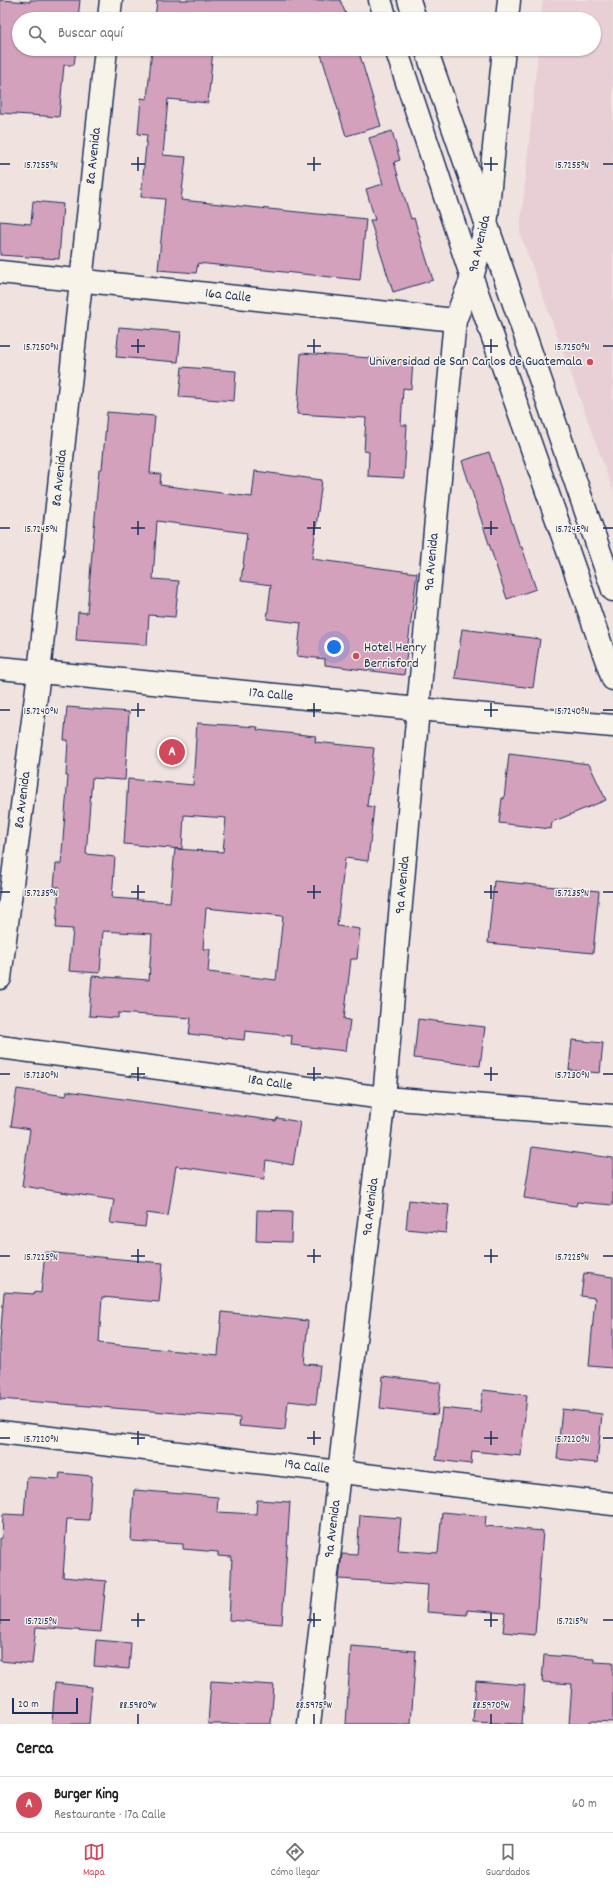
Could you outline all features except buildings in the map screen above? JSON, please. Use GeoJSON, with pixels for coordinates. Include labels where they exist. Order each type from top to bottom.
{"type":"FeatureCollection","features":[{"type":"Feature","properties":{"kind":"street"},"geometry":{"type":"LineString","coordinates":[[110,12],[111,0]]}},
{"type":"Feature","properties":{"kind":"street"},"geometry":{"type":"LineString","coordinates":[[380,0],[384,12]]}},
{"type":"Feature","properties":{"kind":"street"},"geometry":{"type":"LineString","coordinates":[[409,0],[413,12]]}},
{"type":"Feature","properties":{"kind":"street"},"geometry":{"type":"LineString","coordinates":[[508,12],[509,0]]}},
{"type":"Feature","properties":{"kind":"street","name":"8a Avenida"},"geometry":{"type":"LineString","coordinates":[[0,978],[39,673],[105,56]]}},
{"type":"Feature","properties":{"kind":"street"},"geometry":{"type":"LineString","coordinates":[[398,56],[472,278],[613,680]]}},
{"type":"Feature","properties":{"kind":"street"},"geometry":{"type":"LineString","coordinates":[[428,56],[613,590]]}},
{"type":"Feature","properties":{"kind":"street","name":"9a Avenida"},"geometry":{"type":"LineString","coordinates":[[309,1724],[384,1098],[418,709],[455,320],[472,278],[486,226],[503,56]]}},
{"type":"Feature","properties":{"kind":"street","name":"16a Calle"},"geometry":{"type":"LineString","coordinates":[[0,272],[455,320]]}},
{"type":"Feature","properties":{"kind":"street","name":"17a Calle"},"geometry":{"type":"LineString","coordinates":[[0,668],[418,709],[613,726]]}},
{"type":"Feature","properties":{"kind":"street","name":"18a Calle"},"geometry":{"type":"LineString","coordinates":[[0,1047],[384,1098],[613,1116]]}},
{"type":"Feature","properties":{"kind":"street","name":"19a Calle"},"geometry":{"type":"LineString","coordinates":[[0,1432],[613,1504]]}},
{"type":"Feature","properties":{"kind":"shaded area","name":"Universidad de San Carlos de Guatemala"},"geometry":{"type":"Polygon","coordinates":[[[543,0],[613,0],[613,491],[520,233],[537,56],[601,56],[601,12],[542,12],[543,0]]]}},
{"type":"Feature","properties":{"kind":"place","name":"Universidad de San Carlos de Guatemala"},"geometry":{"type":"Point","coordinates":[590,362]}},
{"type":"Feature","properties":{"kind":"place","name":"Hotel Henry Berrisford"},"geometry":{"type":"Point","coordinates":[356,656]}},
{"type":"Feature","properties":{"kind":"place","name":"Burger King"},"geometry":{"type":"Point","coordinates":[172,752]}}]}
